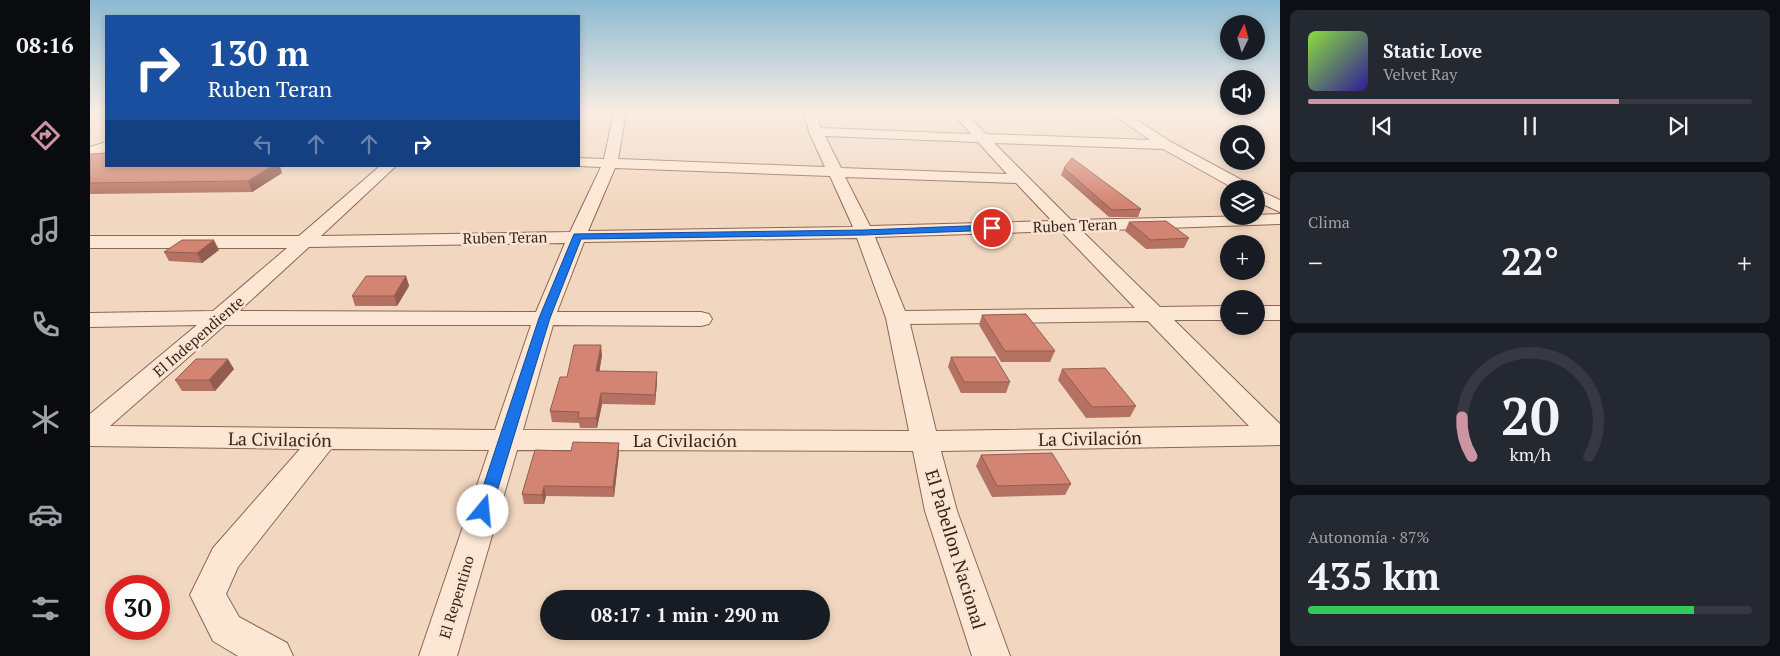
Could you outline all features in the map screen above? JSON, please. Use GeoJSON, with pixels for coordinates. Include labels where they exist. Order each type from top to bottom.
{"type":"FeatureCollection","features":[{"type":"Feature","properties":{"kind":"main road"},"geometry":{"type":"LineString","coordinates":[[90,153],[105,148]]}},
{"type":"Feature","properties":{"kind":"main road"},"geometry":{"type":"LineString","coordinates":[[90,159],[105,153]]}},
{"type":"Feature","properties":{"kind":"street","name":"El Repentino"},"geometry":{"type":"LineString","coordinates":[[438,656],[544,318],[577,236],[610,163],[614,143]]}},
{"type":"Feature","properties":{"kind":"street","name":"El Pabellon Nacional"},"geometry":{"type":"LineString","coordinates":[[821,143],[864,232],[897,318],[941,512],[991,656]]}},
{"type":"Feature","properties":{"kind":"street"},"geometry":{"type":"LineString","coordinates":[[985,143],[1152,313],[1277,435]]}},
{"type":"Feature","properties":{"kind":"street"},"geometry":{"type":"LineString","coordinates":[[1103,143],[1166,145]]}},
{"type":"Feature","properties":{"kind":"street"},"geometry":{"type":"LineString","coordinates":[[1162,143],[1230,180]]}},
{"type":"Feature","properties":{"kind":"street"},"geometry":{"type":"LineString","coordinates":[[580,162],[1020,178]]}},
{"type":"Feature","properties":{"kind":"street","name":"El Independiente"},"geometry":{"type":"LineString","coordinates":[[90,428],[219,318],[388,167]]}},
{"type":"Feature","properties":{"kind":"street"},"geometry":{"type":"LineString","coordinates":[[1265,199],[1280,207]]}},
{"type":"Feature","properties":{"kind":"street","name":"Ruben Teran"},"geometry":{"type":"LineString","coordinates":[[90,242],[304,242],[864,232],[1280,219]]}},
{"type":"Feature","properties":{"kind":"street"},"geometry":{"type":"LineString","coordinates":[[897,318],[1220,313]]}},
{"type":"Feature","properties":{"kind":"street"},"geometry":{"type":"LineString","coordinates":[[1265,313],[1280,313]]}},
{"type":"Feature","properties":{"kind":"street"},"geometry":{"type":"LineString","coordinates":[[90,320],[219,318],[701,319]]}},
{"type":"Feature","properties":{"kind":"street","name":"La Civilación"},"geometry":{"type":"LineString","coordinates":[[90,436],[324,439],[924,441],[1277,435]]}},
{"type":"Feature","properties":{"kind":"street"},"geometry":{"type":"LineString","coordinates":[[274,656],[226,629],[208,595],[225,558],[324,439]]}},
{"type":"Feature","properties":{"kind":"building"},"geometry":{"type":"Polygon","coordinates":[[[105,153],[105,167],[270,167],[248,181],[90,183],[90,154],[105,153]]]}},
{"type":"Feature","properties":{"kind":"building"},"geometry":{"type":"Polygon","coordinates":[[[1072,158],[1141,209],[1112,210],[1064,168],[1072,158]]]}},
{"type":"Feature","properties":{"kind":"building"},"geometry":{"type":"Polygon","coordinates":[[[1166,221],[1189,238],[1151,240],[1129,222],[1166,221]]]}},
{"type":"Feature","properties":{"kind":"building"},"geometry":{"type":"Polygon","coordinates":[[[182,240],[214,240],[197,253],[164,252],[182,240]]]}},
{"type":"Feature","properties":{"kind":"building"},"geometry":{"type":"Polygon","coordinates":[[[366,276],[406,276],[394,296],[352,296],[366,276]]]}},
{"type":"Feature","properties":{"kind":"building"},"geometry":{"type":"Polygon","coordinates":[[[1026,314],[1055,351],[1005,351],[982,315],[1026,314]]]}},
{"type":"Feature","properties":{"kind":"building"},"geometry":{"type":"Polygon","coordinates":[[[574,345],[601,345],[596,371],[657,372],[655,395],[601,393],[596,418],[578,418],[579,412],[550,411],[560,377],[567,377],[574,345]]]}},
{"type":"Feature","properties":{"kind":"building"},"geometry":{"type":"Polygon","coordinates":[[[951,357],[995,357],[1010,382],[964,382],[951,357]]]}},
{"type":"Feature","properties":{"kind":"building"},"geometry":{"type":"Polygon","coordinates":[[[196,359],[228,359],[209,380],[175,380],[196,359]]]}},
{"type":"Feature","properties":{"kind":"building"},"geometry":{"type":"Polygon","coordinates":[[[1105,368],[1136,406],[1092,407],[1062,369],[1105,368]]]}},
{"type":"Feature","properties":{"kind":"building"},"geometry":{"type":"Polygon","coordinates":[[[573,442],[619,443],[613,487],[544,486],[542,495],[522,494],[535,450],[571,451],[573,442]]]}},
{"type":"Feature","properties":{"kind":"building"},"geometry":{"type":"Polygon","coordinates":[[[1052,453],[1071,484],[997,486],[981,455],[1052,453]]]}},
{"type":"Feature","properties":{"kind":"route"},"geometry":{"type":"LineString","coordinates":[[483,511],[544,318],[577,236],[864,232],[992,228]]}}]}
